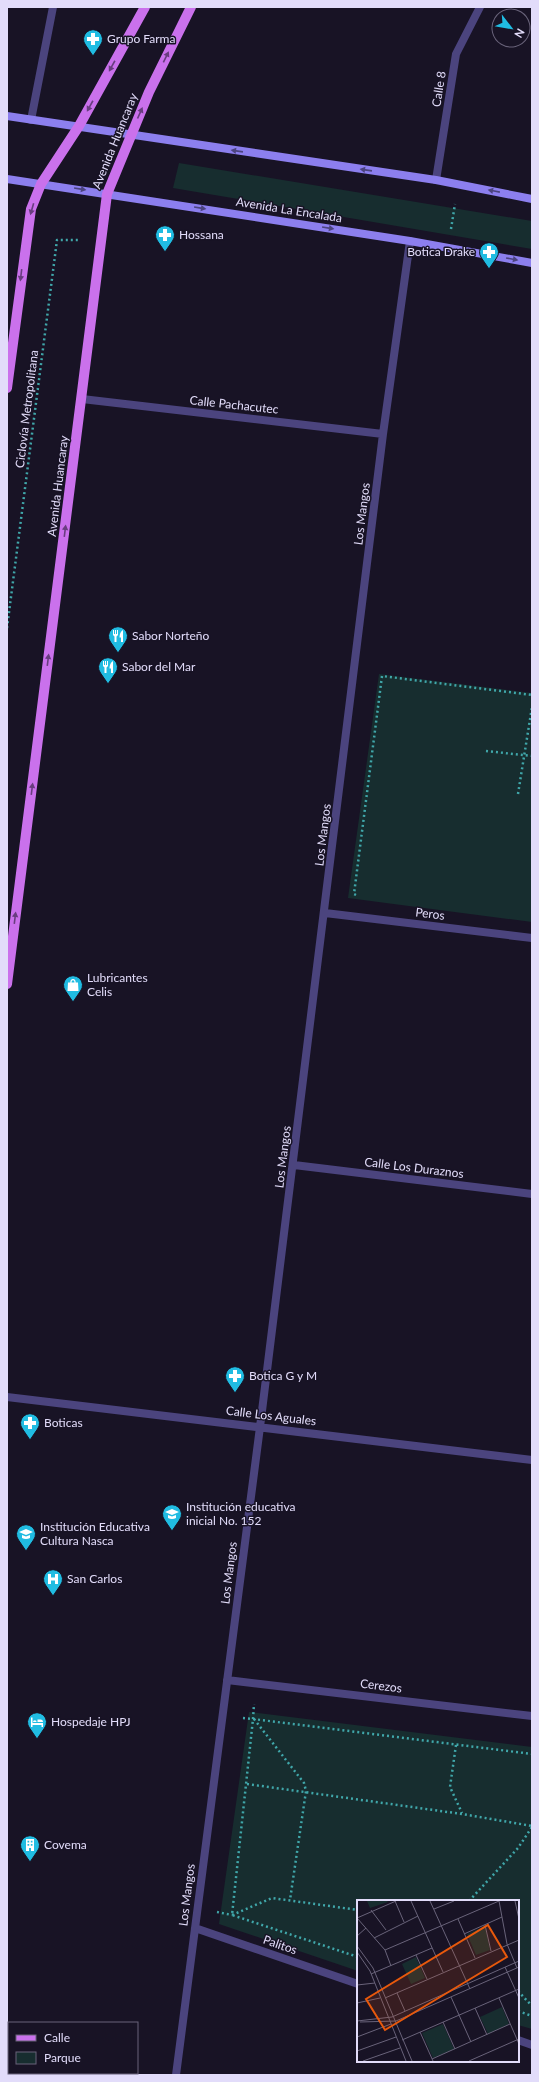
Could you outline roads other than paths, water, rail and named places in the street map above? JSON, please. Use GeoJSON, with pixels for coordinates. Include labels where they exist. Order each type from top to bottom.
{"type":"FeatureCollection","features":[{"type":"Feature","properties":{"kind":"main road"},"geometry":{"type":"LineString","coordinates":[[7,388],[30,216],[41,184],[79,126],[145,7]]}},
{"type":"Feature","properties":{"kind":"main road","name":"Avenida Huancaray"},"geometry":{"type":"LineString","coordinates":[[7,984],[107,194],[130,134],[191,7]]}},
{"type":"Feature","properties":{"kind":"main road"},"geometry":{"type":"LineString","coordinates":[[7,116],[436,180],[532,199]]}},
{"type":"Feature","properties":{"kind":"main road","name":"Avenida La Encalada"},"geometry":{"type":"LineString","coordinates":[[7,179],[410,241],[532,263]]}},
{"type":"Feature","properties":{"kind":"street"},"geometry":{"type":"LineString","coordinates":[[31,120],[53,7]]}},
{"type":"Feature","properties":{"kind":"street","name":"Calle 8"},"geometry":{"type":"LineString","coordinates":[[436,180],[456,54],[480,7]]}},
{"type":"Feature","properties":{"kind":"street","name":"Los Mangos"},"geometry":{"type":"LineString","coordinates":[[176,2075],[294,1166],[383,434],[410,241]]}},
{"type":"Feature","properties":{"kind":"street","name":"Calle Pachacutec"},"geometry":{"type":"LineString","coordinates":[[82,399],[383,434]]}},
{"type":"Feature","properties":{"kind":"street","name":"Peros"},"geometry":{"type":"LineString","coordinates":[[325,913],[532,938]]}},
{"type":"Feature","properties":{"kind":"street","name":"Calle Los Duraznos"},"geometry":{"type":"LineString","coordinates":[[294,1166],[532,1194]]}},
{"type":"Feature","properties":{"kind":"street","name":"Calle Los Aguales"},"geometry":{"type":"LineString","coordinates":[[7,1397],[532,1460]]}},
{"type":"Feature","properties":{"kind":"street","name":"Cerezos"},"geometry":{"type":"LineString","coordinates":[[227,1680],[532,1716]]}},
{"type":"Feature","properties":{"kind":"street","name":"Palitos"},"geometry":{"type":"LineString","coordinates":[[195,1928],[357,1984]]}},
{"type":"Feature","properties":{"kind":"street"},"geometry":{"type":"LineString","coordinates":[[519,2040],[532,2045]]}},
{"type":"Feature","properties":{"kind":"place","name":"Grupo Farma"},"geometry":{"type":"Point","coordinates":[93,56]}},
{"type":"Feature","properties":{"kind":"place","name":"Hossana"},"geometry":{"type":"Point","coordinates":[165,252]}},
{"type":"Feature","properties":{"kind":"place","name":"Botica Drake"},"geometry":{"type":"Point","coordinates":[489,269]}},
{"type":"Feature","properties":{"kind":"place","name":"Sabor Norteño"},"geometry":{"type":"Point","coordinates":[118,653]}},
{"type":"Feature","properties":{"kind":"place","name":"Sabor del Mar"},"geometry":{"type":"Point","coordinates":[108,684]}},
{"type":"Feature","properties":{"kind":"place","name":"Lubricantes Celis"},"geometry":{"type":"Point","coordinates":[73,1002]}},
{"type":"Feature","properties":{"kind":"place","name":"Botica G y M"},"geometry":{"type":"Point","coordinates":[235,1393]}},
{"type":"Feature","properties":{"kind":"place","name":"Boticas"},"geometry":{"type":"Point","coordinates":[30,1440]}},
{"type":"Feature","properties":{"kind":"place","name":"Institución educativa inicial No. 152"},"geometry":{"type":"Point","coordinates":[172,1531]}},
{"type":"Feature","properties":{"kind":"place","name":"Institución Educativa Cultura Nasca"},"geometry":{"type":"Point","coordinates":[26,1551]}},
{"type":"Feature","properties":{"kind":"place","name":"San Carlos"},"geometry":{"type":"Point","coordinates":[53,1596]}},
{"type":"Feature","properties":{"kind":"place","name":"Hospedaje HPJ"},"geometry":{"type":"Point","coordinates":[37,1739]}},
{"type":"Feature","properties":{"kind":"place","name":"Covema"},"geometry":{"type":"Point","coordinates":[30,1862]}}]}
